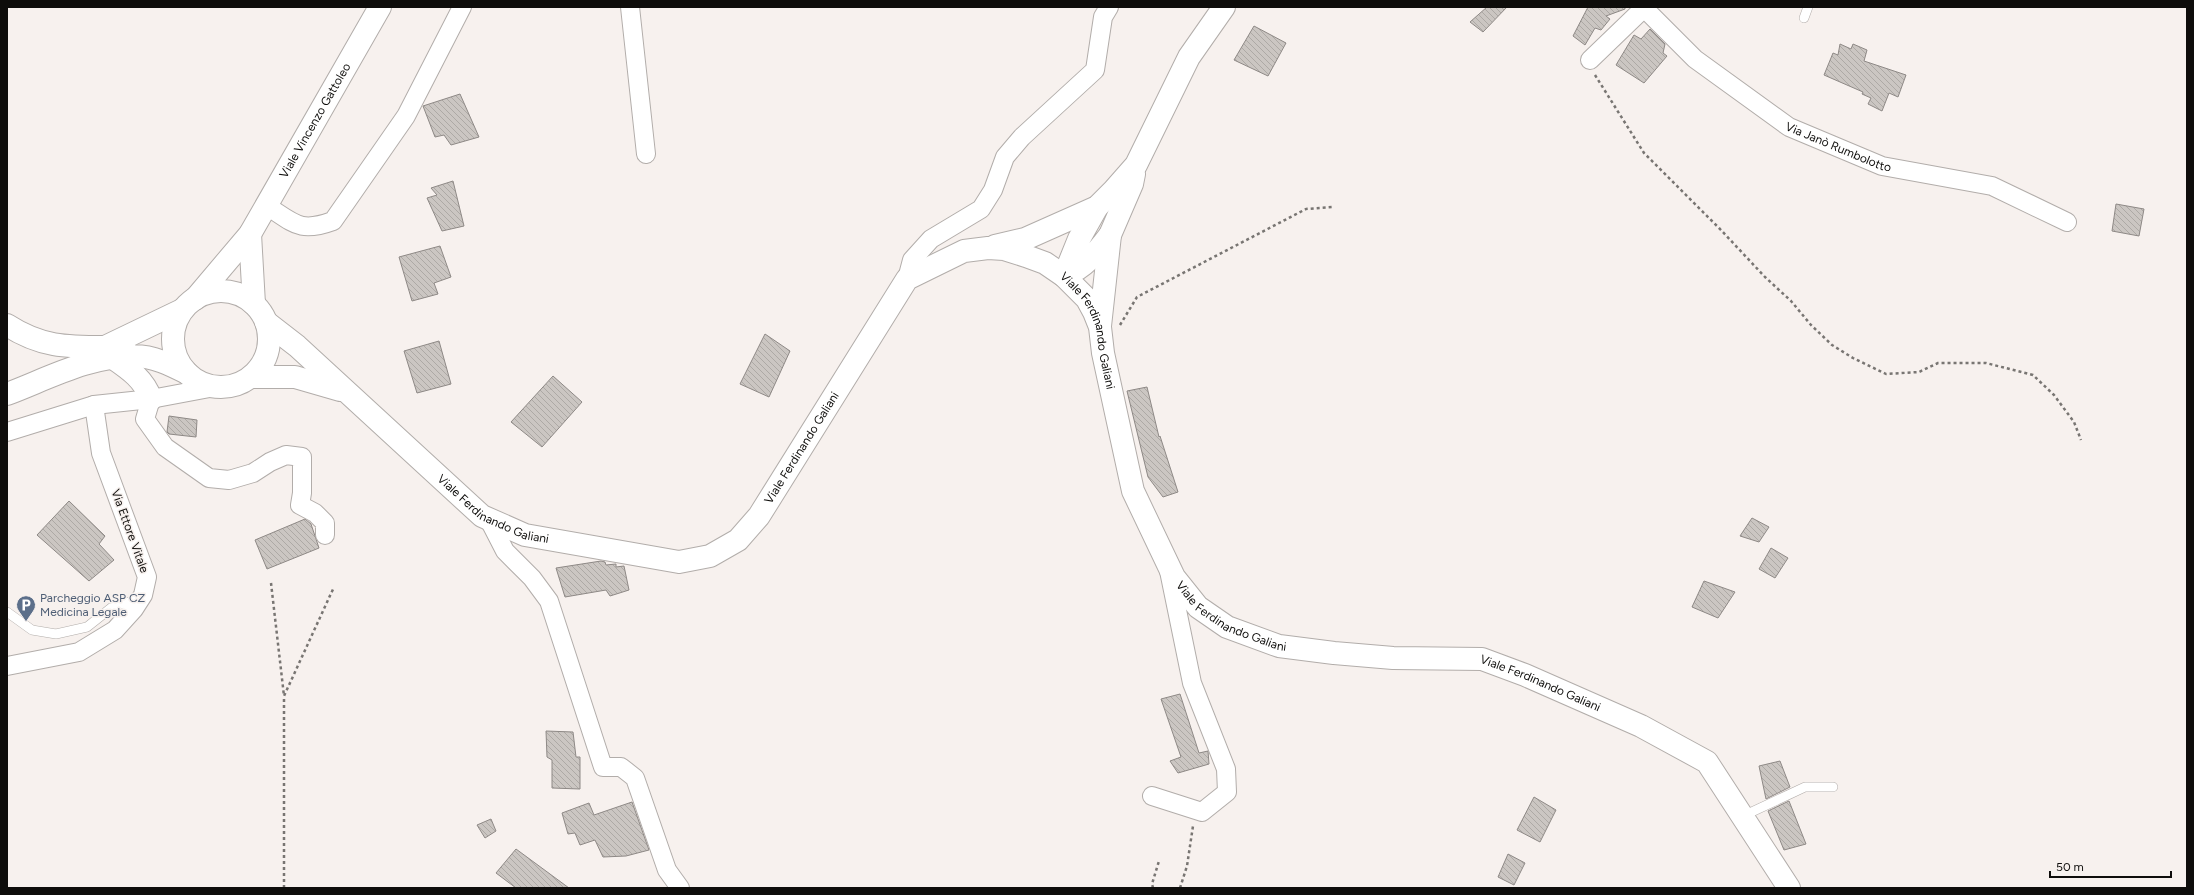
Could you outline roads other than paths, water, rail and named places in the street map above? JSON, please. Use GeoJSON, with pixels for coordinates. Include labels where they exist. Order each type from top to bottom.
{"type":"FeatureCollection","features":[{"type":"Feature","properties":{"kind":"main road","name":"Viale Vincenzo Gattoleo"},"geometry":{"type":"LineString","coordinates":[[189,304],[250,234],[268,206],[380,7]]}},
{"type":"Feature","properties":{"kind":"main road"},"geometry":{"type":"LineString","coordinates":[[1064,276],[1074,272],[1087,262],[1110,234],[1132,184],[1136,164],[1189,57],[1224,7]]}},
{"type":"Feature","properties":{"kind":"main road"},"geometry":{"type":"LineString","coordinates":[[1064,276],[1078,239],[1097,207],[1136,164]]}},
{"type":"Feature","properties":{"kind":"main road"},"geometry":{"type":"LineString","coordinates":[[988,248],[1025,239],[1097,207]]}},
{"type":"Feature","properties":{"kind":"main road"},"geometry":{"type":"LineString","coordinates":[[7,325],[23,336],[44,344],[147,358],[173,366],[187,373],[202,384],[215,387],[228,387],[240,384],[251,377],[261,365],[267,352],[269,336],[260,313],[250,234]]}},
{"type":"Feature","properties":{"kind":"main road"},"geometry":{"type":"LineString","coordinates":[[1109,327],[1110,234]]}},
{"type":"Feature","properties":{"kind":"main road","name":"Viale Ferdinando Galiani"},"geometry":{"type":"LineString","coordinates":[[260,313],[482,516],[525,535],[679,562],[710,556],[738,540],[759,516],[907,279],[964,251],[988,248],[1004,250],[1046,263],[1064,276],[1087,299],[1109,327],[1103,353],[1133,491],[1174,577],[1198,607],[1227,627],[1278,646],[1393,658],[1482,659],[1525,675],[1641,726],[1707,762],[1789,888]]}},
{"type":"Feature","properties":{"kind":"main road"},"geometry":{"type":"LineString","coordinates":[[7,394],[88,363],[209,293],[225,292],[241,296],[260,313]]}},
{"type":"Feature","properties":{"kind":"main road"},"geometry":{"type":"LineString","coordinates":[[187,373],[178,362],[172,341],[175,325],[189,304]]}},
{"type":"Feature","properties":{"kind":"main road"},"geometry":{"type":"LineString","coordinates":[[109,352],[147,387],[151,399]]}},
{"type":"Feature","properties":{"kind":"main road"},"geometry":{"type":"LineString","coordinates":[[251,377],[296,377],[346,392]]}},
{"type":"Feature","properties":{"kind":"street"},"geometry":{"type":"LineString","coordinates":[[268,206],[298,226],[315,227],[334,221],[406,116],[462,7]]}},
{"type":"Feature","properties":{"kind":"street"},"geometry":{"type":"LineString","coordinates":[[630,7],[646,154]]}},
{"type":"Feature","properties":{"kind":"street"},"geometry":{"type":"LineString","coordinates":[[907,279],[912,260],[931,239],[981,209],[992,190],[1005,157],[1022,137],[1095,70],[1103,17],[1109,7]]}},
{"type":"Feature","properties":{"kind":"street"},"geometry":{"type":"LineString","coordinates":[[1590,60],[1644,8]]}},
{"type":"Feature","properties":{"kind":"street","name":"Via Janò Rumbolotto"},"geometry":{"type":"LineString","coordinates":[[1644,8],[1695,59],[1789,127],[1882,166],[1992,186],[2067,222]]}},
{"type":"Feature","properties":{"kind":"street"},"geometry":{"type":"LineString","coordinates":[[7,432],[94,406],[151,399],[215,387]]}},
{"type":"Feature","properties":{"kind":"street"},"geometry":{"type":"LineString","coordinates":[[151,399],[145,418],[165,447],[209,478],[229,480],[253,473],[270,462],[286,455],[302,457],[302,493],[300,505],[315,513],[325,523],[325,535]]}},
{"type":"Feature","properties":{"kind":"street","name":"Via Ettore Vitale"},"geometry":{"type":"LineString","coordinates":[[7,666],[78,652],[115,630],[134,609],[144,595],[147,576],[101,453],[94,406]]}},
{"type":"Feature","properties":{"kind":"street"},"geometry":{"type":"LineString","coordinates":[[488,518],[505,551],[532,578],[549,601],[603,767],[621,767],[635,778],[667,870],[680,888]]}},
{"type":"Feature","properties":{"kind":"street"},"geometry":{"type":"LineString","coordinates":[[1152,796],[1202,812],[1228,792],[1226,769],[1192,683],[1168,564]]}},
{"type":"Feature","properties":{"kind":"lane"},"geometry":{"type":"LineString","coordinates":[[1804,18],[1808,7]]}},
{"type":"Feature","properties":{"kind":"lane"},"geometry":{"type":"LineString","coordinates":[[7,612],[32,630],[56,634],[86,626],[111,608],[126,602],[134,609]]}},
{"type":"Feature","properties":{"kind":"lane"},"geometry":{"type":"LineString","coordinates":[[1743,816],[1805,787],[1833,787]]}},
{"type":"Feature","properties":{"kind":"place","name":"Parcheggio ASP CZ Medicina Legale"},"geometry":{"type":"Point","coordinates":[26,622]}}]}
